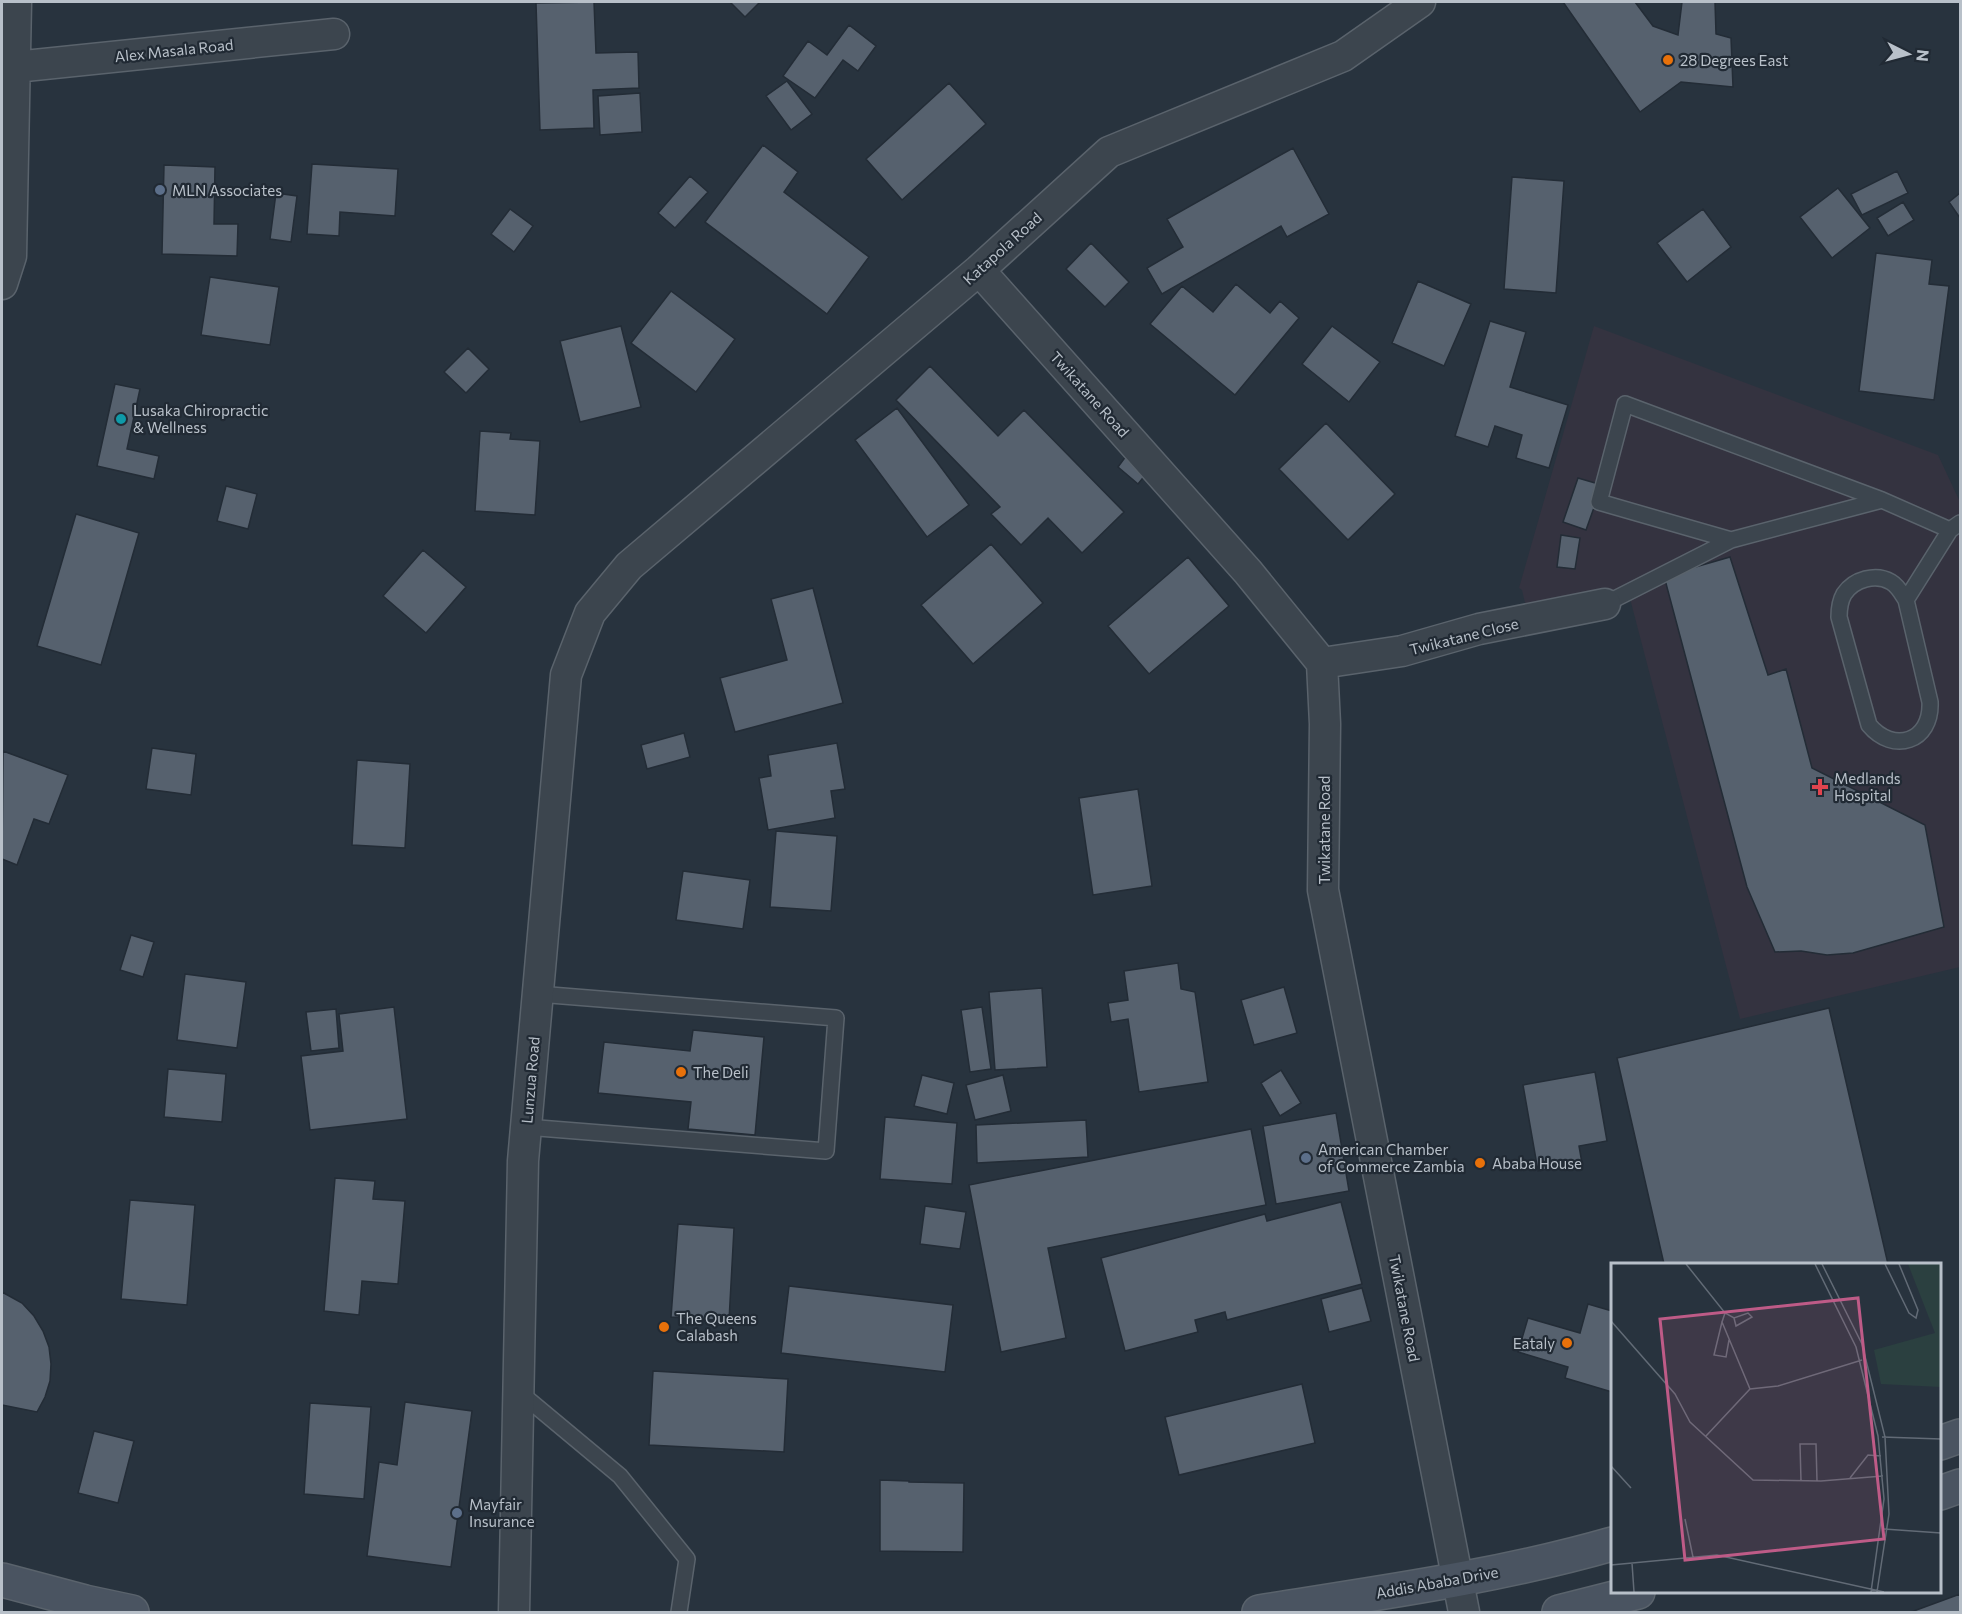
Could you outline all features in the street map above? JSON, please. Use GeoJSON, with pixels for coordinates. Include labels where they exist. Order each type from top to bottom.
{"type":"FeatureCollection","features":[{"type":"Feature","properties":{"kind":"main road"},"geometry":{"type":"LineString","coordinates":[[1941,1443],[1960,1436]]}},
{"type":"Feature","properties":{"kind":"main road"},"geometry":{"type":"LineString","coordinates":[[1941,1493],[1960,1486]]}},
{"type":"Feature","properties":{"kind":"main road","name":"Addis Ababa Drive"},"geometry":{"type":"LineString","coordinates":[[1259,1612],[1459,1580],[1570,1556],[1611,1544]]}},
{"type":"Feature","properties":{"kind":"main road"},"geometry":{"type":"LineString","coordinates":[[2,1580],[84,1607],[132,1612]]}},
{"type":"Feature","properties":{"kind":"main road"},"geometry":{"type":"LineString","coordinates":[[1559,1612],[1634,1593]]}},
{"type":"Feature","properties":{"kind":"street"},"geometry":{"type":"LineString","coordinates":[[2,284],[11,256],[16,2]]}},
{"type":"Feature","properties":{"kind":"street","name":"Katapola Road"},"geometry":{"type":"LineString","coordinates":[[629,566],[979,270],[1109,152],[1343,56],[1420,2]]}},
{"type":"Feature","properties":{"kind":"street","name":"Alex Masala Road"},"geometry":{"type":"LineString","coordinates":[[15,67],[334,34]]}},
{"type":"Feature","properties":{"kind":"street","name":"Twikatane Road"},"geometry":{"type":"LineString","coordinates":[[979,270],[1248,572],[1322,663],[1325,724],[1323,890],[1464,1612]]}},
{"type":"Feature","properties":{"kind":"street","name":"Lunzua Road"},"geometry":{"type":"LineString","coordinates":[[514,1612],[523,1161],[566,675],[590,613],[629,566]]}},
{"type":"Feature","properties":{"kind":"street","name":"Twikatane Close"},"geometry":{"type":"LineString","coordinates":[[1322,663],[1402,651],[1479,629],[1605,604]]}},
{"type":"Feature","properties":{"kind":"lane"},"geometry":{"type":"LineString","coordinates":[[1731,540],[1599,502],[1625,404],[1955,527],[1906,600],[1930,702],[1927,724],[1910,739],[1886,740],[1876,734],[1869,725],[1839,610],[1845,593],[1854,584],[1866,579],[1878,578],[1890,582],[1906,600]]}},
{"type":"Feature","properties":{"kind":"lane"},"geometry":{"type":"LineString","coordinates":[[1605,604],[1731,540],[1882,500]]}},
{"type":"Feature","properties":{"kind":"lane"},"geometry":{"type":"LineString","coordinates":[[526,1127],[826,1151],[836,1017],[538,994]]}},
{"type":"Feature","properties":{"kind":"lane"},"geometry":{"type":"LineString","coordinates":[[518,1391],[620,1476],[687,1559],[679,1612]]}},
{"type":"Feature","properties":{"kind":"shaded area","name":"Medlands Hospital"},"geometry":{"type":"Polygon","coordinates":[[[1594,326],[1938,455],[1960,502],[1960,967],[1740,1019],[1628,591],[1526,607],[1522,590],[1519,588],[1594,326]]]}},
{"type":"Feature","properties":{"kind":"building"},"geometry":{"type":"Polygon","coordinates":[[[594,2],[596,53],[638,52],[639,88],[593,90],[594,128],[540,130],[536,3],[594,2]]]}},
{"type":"Feature","properties":{"kind":"building"},"geometry":{"type":"Polygon","coordinates":[[[730,2],[760,2],[745,17],[730,2]]]}},
{"type":"Feature","properties":{"kind":"building","name":"28 Degrees East"},"geometry":{"type":"Polygon","coordinates":[[[1563,2],[1635,2],[1653,26],[1678,35],[1682,2],[1715,2],[1716,34],[1731,38],[1733,87],[1681,82],[1640,112],[1563,2]]]}},
{"type":"Feature","properties":{"kind":"building"},"geometry":{"type":"Polygon","coordinates":[[[849,25],[876,46],[858,71],[843,60],[815,98],[783,76],[808,41],[827,55],[849,25]]]}},
{"type":"Feature","properties":{"kind":"building"},"geometry":{"type":"Polygon","coordinates":[[[787,81],[812,114],[791,130],[766,96],[787,81]]]}},
{"type":"Feature","properties":{"kind":"building"},"geometry":{"type":"Polygon","coordinates":[[[949,83],[986,124],[902,200],[866,159],[949,83]]]}},
{"type":"Feature","properties":{"kind":"building"},"geometry":{"type":"Polygon","coordinates":[[[640,93],[642,132],[600,135],[598,96],[640,93]]]}},
{"type":"Feature","properties":{"kind":"building"},"geometry":{"type":"Polygon","coordinates":[[[763,145],[798,172],[784,192],[869,257],[827,314],[705,222],[763,145]]]}},
{"type":"Feature","properties":{"kind":"building"},"geometry":{"type":"Polygon","coordinates":[[[1293,148],[1329,214],[1287,237],[1281,226],[1162,294],[1147,268],[1183,247],[1167,219],[1293,148]]]}},
{"type":"Feature","properties":{"kind":"building"},"geometry":{"type":"Polygon","coordinates":[[[312,164],[398,169],[395,216],[340,212],[339,236],[307,234],[312,164]]]}},
{"type":"Feature","properties":{"kind":"building"},"geometry":{"type":"Polygon","coordinates":[[[164,165],[215,167],[214,224],[238,224],[237,256],[162,254],[164,165]]]}},
{"type":"Feature","properties":{"kind":"building"},"geometry":{"type":"Polygon","coordinates":[[[1897,171],[1908,193],[1862,215],[1851,194],[1897,171]]]}},
{"type":"Feature","properties":{"kind":"building"},"geometry":{"type":"Polygon","coordinates":[[[690,176],[708,192],[675,228],[658,213],[690,176]]]}},
{"type":"Feature","properties":{"kind":"building"},"geometry":{"type":"Polygon","coordinates":[[[1512,177],[1564,181],[1556,293],[1504,289],[1512,177]]]}},
{"type":"Feature","properties":{"kind":"building"},"geometry":{"type":"Polygon","coordinates":[[[1838,188],[1870,228],[1832,258],[1800,217],[1838,188]]]}},
{"type":"Feature","properties":{"kind":"building"},"geometry":{"type":"Polygon","coordinates":[[[276,193],[297,196],[291,242],[270,239],[276,193]]]}},
{"type":"Feature","properties":{"kind":"building"},"geometry":{"type":"Polygon","coordinates":[[[1960,193],[1960,218],[1949,202],[1960,193]]]}},
{"type":"Feature","properties":{"kind":"building"},"geometry":{"type":"Polygon","coordinates":[[[1903,202],[1914,220],[1888,236],[1877,218],[1903,202]]]}},
{"type":"Feature","properties":{"kind":"building"},"geometry":{"type":"Polygon","coordinates":[[[510,209],[533,226],[514,252],[491,234],[510,209]]]}},
{"type":"Feature","properties":{"kind":"building"},"geometry":{"type":"Polygon","coordinates":[[[1703,209],[1731,247],[1687,282],[1657,243],[1703,209]]]}},
{"type":"Feature","properties":{"kind":"building"},"geometry":{"type":"Polygon","coordinates":[[[1091,243],[1129,282],[1105,307],[1066,269],[1091,243]]]}},
{"type":"Feature","properties":{"kind":"building"},"geometry":{"type":"Polygon","coordinates":[[[1876,253],[1932,260],[1929,284],[1949,286],[1934,400],[1859,391],[1876,253]]]}},
{"type":"Feature","properties":{"kind":"building"},"geometry":{"type":"Polygon","coordinates":[[[210,277],[279,287],[270,345],[201,335],[210,277]]]}},
{"type":"Feature","properties":{"kind":"building"},"geometry":{"type":"Polygon","coordinates":[[[1418,281],[1471,304],[1444,366],[1392,343],[1418,281]]]}},
{"type":"Feature","properties":{"kind":"building"},"geometry":{"type":"Polygon","coordinates":[[[1236,284],[1270,313],[1280,301],[1299,318],[1235,395],[1150,324],[1182,286],[1213,312],[1236,284]]]}},
{"type":"Feature","properties":{"kind":"building"},"geometry":{"type":"Polygon","coordinates":[[[671,291],[735,339],[696,392],[631,343],[671,291]]]}},
{"type":"Feature","properties":{"kind":"building"},"geometry":{"type":"Polygon","coordinates":[[[1490,321],[1526,332],[1510,387],[1568,405],[1549,468],[1516,458],[1522,435],[1495,426],[1488,447],[1455,436],[1490,321]]]}},
{"type":"Feature","properties":{"kind":"building"},"geometry":{"type":"Polygon","coordinates":[[[621,326],[641,407],[580,422],[560,341],[621,326]]]}},
{"type":"Feature","properties":{"kind":"building"},"geometry":{"type":"Polygon","coordinates":[[[1332,326],[1380,362],[1349,402],[1302,364],[1332,326]]]}},
{"type":"Feature","properties":{"kind":"building"},"geometry":{"type":"Polygon","coordinates":[[[468,348],[489,369],[466,393],[444,372],[468,348]]]}},
{"type":"Feature","properties":{"kind":"building"},"geometry":{"type":"Polygon","coordinates":[[[930,366],[998,436],[1024,410],[1124,512],[1082,553],[1048,518],[1021,545],[991,514],[1000,507],[896,400],[930,366]]]}},
{"type":"Feature","properties":{"kind":"building","name":"Lusaka Chiropractic & Wellness"},"geometry":{"type":"Polygon","coordinates":[[[115,384],[140,389],[127,449],[159,456],[154,479],[97,466],[115,384]]]}},
{"type":"Feature","properties":{"kind":"building"},"geometry":{"type":"Polygon","coordinates":[[[897,408],[969,505],[927,537],[855,440],[897,408]]]}},
{"type":"Feature","properties":{"kind":"building"},"geometry":{"type":"Polygon","coordinates":[[[1326,423],[1395,494],[1348,540],[1279,469],[1326,423]]]}},
{"type":"Feature","properties":{"kind":"building"},"geometry":{"type":"Polygon","coordinates":[[[480,431],[511,433],[510,439],[540,441],[535,515],[475,511],[480,431]]]}},
{"type":"Feature","properties":{"kind":"building"},"geometry":{"type":"Polygon","coordinates":[[[1129,452],[1150,469],[1138,484],[1118,467],[1129,452]]]}},
{"type":"Feature","properties":{"kind":"building"},"geometry":{"type":"Polygon","coordinates":[[[1578,478],[1602,485],[1586,530],[1563,522],[1578,478]]]}},
{"type":"Feature","properties":{"kind":"building"},"geometry":{"type":"Polygon","coordinates":[[[226,486],[257,494],[248,529],[217,521],[226,486]]]}},
{"type":"Feature","properties":{"kind":"building"},"geometry":{"type":"Polygon","coordinates":[[[76,514],[139,533],[101,665],[37,646],[76,514]]]}},
{"type":"Feature","properties":{"kind":"building"},"geometry":{"type":"Polygon","coordinates":[[[1561,535],[1580,538],[1575,569],[1557,567],[1561,535]]]}},
{"type":"Feature","properties":{"kind":"building"},"geometry":{"type":"Polygon","coordinates":[[[991,544],[1043,603],[973,664],[921,605],[991,544]]]}},
{"type":"Feature","properties":{"kind":"building"},"geometry":{"type":"Polygon","coordinates":[[[423,550],[466,587],[426,633],[383,596],[423,550]]]}},
{"type":"Feature","properties":{"kind":"building"},"geometry":{"type":"Polygon","coordinates":[[[1188,557],[1229,606],[1149,674],[1108,626],[1188,557]]]}},
{"type":"Feature","properties":{"kind":"building"},"geometry":{"type":"Polygon","coordinates":[[[1730,557],[1768,675],[1786,669],[1812,768],[1925,825],[1944,927],[1853,953],[1827,955],[1801,951],[1775,952],[1747,887],[1664,576],[1730,557]]]}},
{"type":"Feature","properties":{"kind":"building"},"geometry":{"type":"Polygon","coordinates":[[[813,588],[843,703],[735,732],[720,678],[787,660],[771,599],[813,588]]]}},
{"type":"Feature","properties":{"kind":"building"},"geometry":{"type":"Polygon","coordinates":[[[684,733],[690,757],[647,769],[641,745],[684,733]]]}},
{"type":"Feature","properties":{"kind":"building"},"geometry":{"type":"Polygon","coordinates":[[[837,743],[845,789],[831,791],[835,818],[768,830],[759,778],[771,776],[768,755],[837,743]]]}},
{"type":"Feature","properties":{"kind":"building"},"geometry":{"type":"Polygon","coordinates":[[[152,748],[196,754],[191,795],[146,789],[152,748]]]}},
{"type":"Feature","properties":{"kind":"building"},"geometry":{"type":"Polygon","coordinates":[[[3,751],[68,775],[49,824],[34,819],[17,865],[2,859],[3,751]]]}},
{"type":"Feature","properties":{"kind":"building"},"geometry":{"type":"Polygon","coordinates":[[[357,760],[410,764],[405,848],[352,845],[357,760]]]}},
{"type":"Feature","properties":{"kind":"building"},"geometry":{"type":"Polygon","coordinates":[[[1138,789],[1152,886],[1093,895],[1079,798],[1138,789]]]}},
{"type":"Feature","properties":{"kind":"building"},"geometry":{"type":"Polygon","coordinates":[[[776,831],[837,836],[831,911],[770,907],[776,831]]]}},
{"type":"Feature","properties":{"kind":"building"},"geometry":{"type":"Polygon","coordinates":[[[683,871],[750,880],[743,929],[676,920],[683,871]]]}},
{"type":"Feature","properties":{"kind":"building"},"geometry":{"type":"Polygon","coordinates":[[[131,935],[154,942],[143,977],[120,970],[131,935]]]}},
{"type":"Feature","properties":{"kind":"building"},"geometry":{"type":"Polygon","coordinates":[[[1178,963],[1181,989],[1195,992],[1208,1082],[1139,1092],[1128,1019],[1111,1022],[1108,1003],[1128,1000],[1124,971],[1178,963]]]}},
{"type":"Feature","properties":{"kind":"building"},"geometry":{"type":"Polygon","coordinates":[[[185,974],[246,982],[237,1048],[177,1040],[185,974]]]}},
{"type":"Feature","properties":{"kind":"building"},"geometry":{"type":"Polygon","coordinates":[[[1284,987],[1297,1033],[1254,1045],[1241,1000],[1284,987]]]}},
{"type":"Feature","properties":{"kind":"building"},"geometry":{"type":"Polygon","coordinates":[[[1042,988],[1047,1067],[995,1070],[989,992],[1042,988]]]}},
{"type":"Feature","properties":{"kind":"building"},"geometry":{"type":"Polygon","coordinates":[[[394,1007],[407,1119],[310,1130],[301,1056],[343,1051],[339,1014],[394,1007]]]}},
{"type":"Feature","properties":{"kind":"building"},"geometry":{"type":"Polygon","coordinates":[[[982,1007],[991,1069],[970,1072],[961,1010],[982,1007]]]}},
{"type":"Feature","properties":{"kind":"building"},"geometry":{"type":"Polygon","coordinates":[[[1829,1008],[1888,1263],[1664,1263],[1617,1058],[1829,1008]]]}},
{"type":"Feature","properties":{"kind":"building"},"geometry":{"type":"Polygon","coordinates":[[[336,1009],[339,1048],[311,1051],[306,1012],[336,1009]]]}},
{"type":"Feature","properties":{"kind":"building","name":"The Deli"},"geometry":{"type":"Polygon","coordinates":[[[693,1030],[764,1037],[755,1135],[688,1129],[691,1102],[598,1093],[604,1042],[690,1051],[693,1030]]]}},
{"type":"Feature","properties":{"kind":"building"},"geometry":{"type":"Polygon","coordinates":[[[168,1069],[226,1074],[222,1122],[164,1117],[168,1069]]]}},
{"type":"Feature","properties":{"kind":"building"},"geometry":{"type":"Polygon","coordinates":[[[1281,1070],[1301,1103],[1280,1116],[1261,1083],[1281,1070]]]}},
{"type":"Feature","properties":{"kind":"building"},"geometry":{"type":"Polygon","coordinates":[[[1595,1072],[1607,1141],[1579,1146],[1582,1163],[1538,1171],[1523,1085],[1595,1072]]]}},
{"type":"Feature","properties":{"kind":"building"},"geometry":{"type":"Polygon","coordinates":[[[922,1075],[954,1083],[947,1114],[914,1106],[922,1075]]]}},
{"type":"Feature","properties":{"kind":"building"},"geometry":{"type":"Polygon","coordinates":[[[1003,1075],[1011,1111],[975,1120],[966,1085],[1003,1075]]]}},
{"type":"Feature","properties":{"kind":"building","name":"American Chamber of Commerce Zambia"},"geometry":{"type":"Polygon","coordinates":[[[1336,1113],[1349,1191],[1276,1204],[1263,1126],[1336,1113]]]}},
{"type":"Feature","properties":{"kind":"building"},"geometry":{"type":"Polygon","coordinates":[[[885,1117],[957,1123],[952,1184],[880,1179],[885,1117]]]}},
{"type":"Feature","properties":{"kind":"building"},"geometry":{"type":"Polygon","coordinates":[[[1086,1120],[1088,1157],[977,1163],[976,1125],[1086,1120]]]}},
{"type":"Feature","properties":{"kind":"building"},"geometry":{"type":"Polygon","coordinates":[[[1251,1129],[1266,1205],[1048,1248],[1066,1338],[1001,1352],[969,1185],[1251,1129]]]}},
{"type":"Feature","properties":{"kind":"building"},"geometry":{"type":"Polygon","coordinates":[[[335,1178],[375,1181],[373,1199],[405,1201],[398,1284],[362,1281],[359,1315],[324,1311],[335,1178]]]}},
{"type":"Feature","properties":{"kind":"building"},"geometry":{"type":"Polygon","coordinates":[[[130,1200],[195,1205],[187,1305],[121,1299],[130,1200]]]}},
{"type":"Feature","properties":{"kind":"building"},"geometry":{"type":"Polygon","coordinates":[[[1341,1202],[1362,1284],[1227,1320],[1225,1312],[1195,1320],[1198,1332],[1125,1351],[1101,1258],[1265,1214],[1267,1221],[1341,1202]]]}},
{"type":"Feature","properties":{"kind":"building"},"geometry":{"type":"Polygon","coordinates":[[[925,1206],[966,1212],[960,1249],[920,1244],[925,1206]]]}},
{"type":"Feature","properties":{"kind":"building"},"geometry":{"type":"Polygon","coordinates":[[[678,1224],[734,1228],[729,1321],[671,1317],[678,1224]]]}},
{"type":"Feature","properties":{"kind":"building"},"geometry":{"type":"Polygon","coordinates":[[[789,1286],[953,1305],[945,1372],[781,1353],[789,1286]]]}},
{"type":"Feature","properties":{"kind":"building"},"geometry":{"type":"Polygon","coordinates":[[[1362,1288],[1371,1321],[1329,1332],[1321,1299],[1362,1288]]]}},
{"type":"Feature","properties":{"kind":"building"},"geometry":{"type":"Polygon","coordinates":[[[2,1292],[22,1303],[34,1316],[49,1347],[50,1381],[37,1412],[2,1405],[2,1292]]]}},
{"type":"Feature","properties":{"kind":"building","name":"Eataly"},"geometry":{"type":"Polygon","coordinates":[[[1588,1304],[1611,1311],[1611,1392],[1565,1378],[1568,1367],[1518,1352],[1528,1318],[1580,1333],[1588,1304]]]}},
{"type":"Feature","properties":{"kind":"building"},"geometry":{"type":"Polygon","coordinates":[[[653,1371],[788,1379],[784,1452],[649,1445],[653,1371]]]}},
{"type":"Feature","properties":{"kind":"building"},"geometry":{"type":"Polygon","coordinates":[[[1302,1384],[1315,1443],[1179,1475],[1165,1417],[1302,1384]]]}},
{"type":"Feature","properties":{"kind":"building"},"geometry":{"type":"Polygon","coordinates":[[[405,1402],[472,1411],[451,1567],[367,1556],[379,1462],[397,1465],[405,1402]]]}},
{"type":"Feature","properties":{"kind":"building"},"geometry":{"type":"Polygon","coordinates":[[[310,1403],[371,1407],[364,1499],[304,1494],[310,1403]]]}},
{"type":"Feature","properties":{"kind":"building"},"geometry":{"type":"Polygon","coordinates":[[[94,1431],[134,1441],[118,1503],[78,1493],[94,1431]]]}},
{"type":"Feature","properties":{"kind":"building"},"geometry":{"type":"Polygon","coordinates":[[[880,1480],[964,1483],[963,1552],[880,1551],[880,1480]]]}},
{"type":"Feature","properties":{"kind":"building"},"geometry":{"type":"Polygon","coordinates":[[[1960,1594],[1960,1612],[1911,1612],[1960,1594]]]}},
{"type":"Feature","properties":{"kind":"place","name":"28 Degrees East"},"geometry":{"type":"Point","coordinates":[1668,60]}},
{"type":"Feature","properties":{"kind":"place","name":"MLN Associates"},"geometry":{"type":"Point","coordinates":[160,190]}},
{"type":"Feature","properties":{"kind":"place","name":"Lusaka Chiropractic & Wellness"},"geometry":{"type":"Point","coordinates":[121,419]}},
{"type":"Feature","properties":{"kind":"place","name":"Medlands Hospital"},"geometry":{"type":"Point","coordinates":[1820,787]}},
{"type":"Feature","properties":{"kind":"place","name":"The Deli"},"geometry":{"type":"Point","coordinates":[681,1072]}},
{"type":"Feature","properties":{"kind":"place","name":"American Chamber of Commerce Zambia"},"geometry":{"type":"Point","coordinates":[1306,1158]}},
{"type":"Feature","properties":{"kind":"place","name":"Ababa House"},"geometry":{"type":"Point","coordinates":[1480,1163]}},
{"type":"Feature","properties":{"kind":"place","name":"The Queens Calabash"},"geometry":{"type":"Point","coordinates":[664,1327]}},
{"type":"Feature","properties":{"kind":"place","name":"Eataly"},"geometry":{"type":"Point","coordinates":[1567,1343]}},
{"type":"Feature","properties":{"kind":"place","name":"Mayfair Insurance"},"geometry":{"type":"Point","coordinates":[457,1513]}}]}
